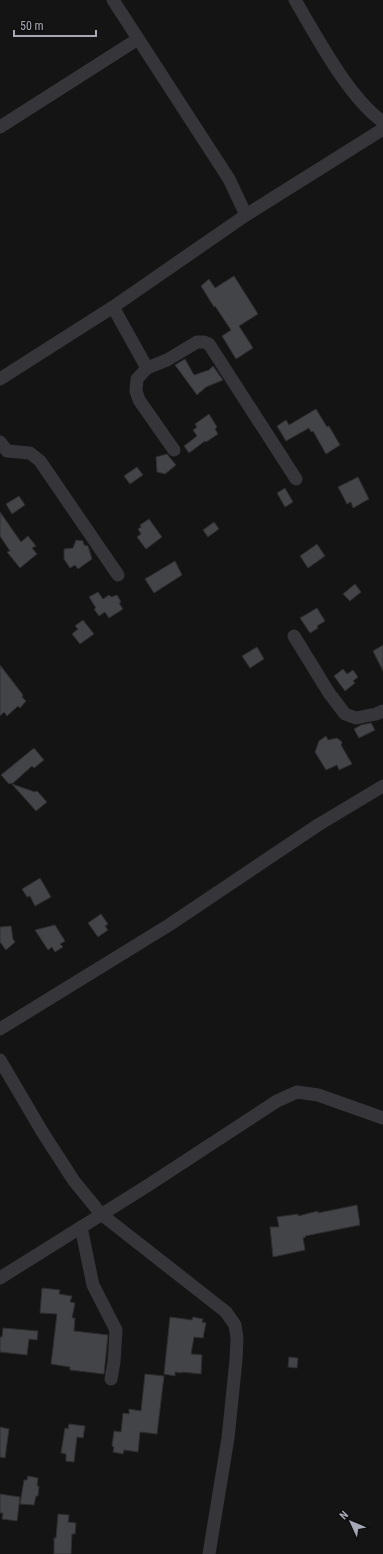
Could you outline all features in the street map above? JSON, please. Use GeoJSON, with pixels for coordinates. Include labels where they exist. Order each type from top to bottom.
{"type":"FeatureCollection","features":[{"type":"Feature","properties":{"kind":"street"},"geometry":{"type":"LineString","coordinates":[[113,0],[229,180],[246,215]]}},
{"type":"Feature","properties":{"kind":"street"},"geometry":{"type":"LineString","coordinates":[[295,0],[338,70],[357,97],[376,117],[383,122]]}},
{"type":"Feature","properties":{"kind":"street"},"geometry":{"type":"LineString","coordinates":[[0,127],[138,39]]}},
{"type":"Feature","properties":{"kind":"street"},"geometry":{"type":"LineString","coordinates":[[0,378],[113,307],[246,215],[383,129]]}},
{"type":"Feature","properties":{"kind":"street"},"geometry":{"type":"LineString","coordinates":[[113,307],[147,368]]}},
{"type":"Feature","properties":{"kind":"street"},"geometry":{"type":"LineString","coordinates":[[174,450],[139,400],[136,391],[137,379],[147,368],[167,360],[198,342],[204,342],[209,344],[296,479]]}},
{"type":"Feature","properties":{"kind":"street"},"geometry":{"type":"LineString","coordinates":[[0,442],[7,451],[30,453],[40,461],[118,575]]}},
{"type":"Feature","properties":{"kind":"street"},"geometry":{"type":"LineString","coordinates":[[294,636],[329,693],[345,714],[356,718],[383,712]]}},
{"type":"Feature","properties":{"kind":"street"},"geometry":{"type":"LineString","coordinates":[[0,1029],[169,925],[318,825],[383,786]]}},
{"type":"Feature","properties":{"kind":"street"},"geometry":{"type":"LineString","coordinates":[[0,1060],[43,1133],[74,1181],[101,1214],[226,1312],[235,1325],[237,1338],[236,1360],[228,1438],[209,1554]]}},
{"type":"Feature","properties":{"kind":"street"},"geometry":{"type":"LineString","coordinates":[[0,1278],[147,1186],[277,1101],[297,1092],[318,1095],[383,1118]]}},
{"type":"Feature","properties":{"kind":"street"},"geometry":{"type":"LineString","coordinates":[[81,1227],[93,1285],[116,1330],[114,1362],[111,1379]]}},
{"type":"Feature","properties":{"kind":"building"},"geometry":{"type":"Polygon","coordinates":[[[234,276],[258,314],[239,326],[253,348],[236,359],[222,336],[231,330],[201,286],[209,279],[215,288],[234,276]]]}},
{"type":"Feature","properties":{"kind":"building"},"geometry":{"type":"Polygon","coordinates":[[[185,359],[194,375],[209,370],[213,366],[223,380],[206,387],[197,395],[175,365],[185,359]]]}},
{"type":"Feature","properties":{"kind":"building"},"geometry":{"type":"Polygon","coordinates":[[[316,409],[327,427],[329,426],[340,445],[326,454],[313,431],[311,432],[309,428],[286,441],[277,426],[286,420],[289,425],[316,409]]]}},
{"type":"Feature","properties":{"kind":"building"},"geometry":{"type":"Polygon","coordinates":[[[209,414],[217,427],[215,429],[218,434],[206,442],[205,441],[189,453],[184,446],[197,436],[193,430],[197,427],[195,424],[209,414]]]}},
{"type":"Feature","properties":{"kind":"building"},"geometry":{"type":"Polygon","coordinates":[[[167,454],[176,465],[165,474],[157,472],[156,457],[167,454]]]}},
{"type":"Feature","properties":{"kind":"building"},"geometry":{"type":"Polygon","coordinates":[[[137,467],[143,475],[130,484],[124,476],[137,467]]]}},
{"type":"Feature","properties":{"kind":"building"},"geometry":{"type":"Polygon","coordinates":[[[358,477],[369,499],[353,508],[351,502],[347,504],[338,487],[358,477]]]}},
{"type":"Feature","properties":{"kind":"building"},"geometry":{"type":"Polygon","coordinates":[[[285,488],[293,502],[285,507],[277,493],[285,488]]]}},
{"type":"Feature","properties":{"kind":"building"},"geometry":{"type":"Polygon","coordinates":[[[19,496],[25,505],[12,514],[6,504],[19,496]]]}},
{"type":"Feature","properties":{"kind":"building"},"geometry":{"type":"Polygon","coordinates":[[[0,512],[21,542],[28,536],[36,546],[32,548],[37,554],[20,568],[7,552],[10,551],[0,536],[0,512]]]}},
{"type":"Feature","properties":{"kind":"building"},"geometry":{"type":"Polygon","coordinates":[[[149,519],[162,537],[146,549],[137,537],[141,534],[138,529],[141,527],[140,525],[149,519]]]}},
{"type":"Feature","properties":{"kind":"building"},"geometry":{"type":"Polygon","coordinates":[[[214,522],[219,529],[208,537],[203,530],[214,522]]]}},
{"type":"Feature","properties":{"kind":"building"},"geometry":{"type":"Polygon","coordinates":[[[76,540],[83,541],[84,545],[88,546],[92,559],[78,569],[75,565],[70,568],[64,559],[64,549],[73,548],[76,540]]]}},
{"type":"Feature","properties":{"kind":"building"},"geometry":{"type":"Polygon","coordinates":[[[317,544],[325,556],[308,568],[300,556],[317,544]]]}},
{"type":"Feature","properties":{"kind":"building"},"geometry":{"type":"Polygon","coordinates":[[[175,561],[182,575],[154,593],[145,579],[175,561]]]}},
{"type":"Feature","properties":{"kind":"building"},"geometry":{"type":"Polygon","coordinates":[[[355,584],[361,592],[350,601],[343,594],[355,584]]]}},
{"type":"Feature","properties":{"kind":"building"},"geometry":{"type":"Polygon","coordinates":[[[98,592],[103,599],[109,595],[111,597],[117,595],[121,602],[119,603],[123,609],[109,618],[105,612],[99,616],[89,597],[98,592]]]}},
{"type":"Feature","properties":{"kind":"building"},"geometry":{"type":"Polygon","coordinates":[[[317,608],[325,621],[310,633],[300,618],[317,608]]]}},
{"type":"Feature","properties":{"kind":"building"},"geometry":{"type":"Polygon","coordinates":[[[83,620],[94,634],[80,644],[72,634],[78,629],[75,626],[83,620]]]}},
{"type":"Feature","properties":{"kind":"building"},"geometry":{"type":"Polygon","coordinates":[[[383,645],[383,671],[373,651],[383,645]]]}},
{"type":"Feature","properties":{"kind":"building"},"geometry":{"type":"Polygon","coordinates":[[[257,647],[264,659],[250,668],[242,656],[257,647]]]}},
{"type":"Feature","properties":{"kind":"building"},"geometry":{"type":"Polygon","coordinates":[[[0,665],[26,701],[20,708],[18,706],[7,716],[4,712],[0,716],[0,665]]]}},
{"type":"Feature","properties":{"kind":"building"},"geometry":{"type":"Polygon","coordinates":[[[343,669],[347,674],[353,670],[358,677],[353,681],[355,683],[345,691],[334,676],[343,669]]]}},
{"type":"Feature","properties":{"kind":"building"},"geometry":{"type":"Polygon","coordinates":[[[371,723],[375,730],[359,738],[354,729],[361,725],[371,723]]]}},
{"type":"Feature","properties":{"kind":"building"},"geometry":{"type":"Polygon","coordinates":[[[326,736],[328,740],[337,738],[342,742],[341,745],[352,764],[339,770],[337,765],[326,770],[315,752],[319,741],[326,736]]]}},
{"type":"Feature","properties":{"kind":"building"},"geometry":{"type":"Polygon","coordinates":[[[34,748],[44,760],[34,768],[32,766],[12,784],[35,792],[37,791],[47,802],[36,811],[11,783],[9,784],[1,775],[34,748]]]}},
{"type":"Feature","properties":{"kind":"building"},"geometry":{"type":"Polygon","coordinates":[[[40,878],[51,897],[35,906],[30,896],[27,897],[22,889],[40,878]]]}},
{"type":"Feature","properties":{"kind":"building"},"geometry":{"type":"Polygon","coordinates":[[[101,914],[108,924],[105,926],[108,930],[98,937],[88,923],[101,914]]]}},
{"type":"Feature","properties":{"kind":"building"},"geometry":{"type":"Polygon","coordinates":[[[55,925],[65,941],[60,944],[63,947],[55,952],[52,947],[48,950],[35,930],[55,925]]]}},
{"type":"Feature","properties":{"kind":"building"},"geometry":{"type":"Polygon","coordinates":[[[11,926],[13,939],[15,942],[6,950],[0,942],[0,927],[11,926]]]}},
{"type":"Feature","properties":{"kind":"building"},"geometry":{"type":"Polygon","coordinates":[[[357,1205],[360,1225],[305,1236],[306,1237],[303,1238],[305,1250],[273,1257],[270,1227],[279,1227],[277,1217],[298,1214],[298,1216],[318,1211],[318,1213],[357,1205]]]}},
{"type":"Feature","properties":{"kind":"building"},"geometry":{"type":"Polygon","coordinates":[[[42,1288],[60,1290],[59,1294],[72,1296],[70,1302],[75,1303],[72,1318],[75,1318],[74,1331],[108,1335],[104,1374],[70,1370],[70,1367],[51,1364],[57,1314],[40,1313],[42,1288]]]}},
{"type":"Feature","properties":{"kind":"building"},"geometry":{"type":"Polygon","coordinates":[[[170,1317],[192,1320],[193,1317],[203,1319],[202,1322],[206,1323],[203,1338],[194,1337],[191,1354],[202,1355],[201,1374],[175,1372],[175,1376],[164,1374],[170,1317]]]}},
{"type":"Feature","properties":{"kind":"building"},"geometry":{"type":"Polygon","coordinates":[[[3,1328],[38,1331],[37,1340],[29,1339],[27,1355],[0,1352],[0,1337],[2,1337],[3,1328]]]}},
{"type":"Feature","properties":{"kind":"building"},"geometry":{"type":"Polygon","coordinates":[[[289,1357],[298,1358],[297,1368],[288,1367],[289,1357]]]}},
{"type":"Feature","properties":{"kind":"building"},"geometry":{"type":"Polygon","coordinates":[[[145,1374],[164,1376],[157,1434],[140,1432],[138,1452],[124,1450],[123,1454],[113,1452],[114,1447],[112,1446],[114,1431],[121,1432],[123,1413],[129,1414],[129,1409],[141,1411],[145,1374]]]}},
{"type":"Feature","properties":{"kind":"building"},"geometry":{"type":"Polygon","coordinates":[[[69,1424],[85,1426],[83,1438],[77,1437],[74,1462],[66,1461],[66,1454],[61,1453],[65,1428],[68,1429],[69,1424]]]}},
{"type":"Feature","properties":{"kind":"building"},"geometry":{"type":"Polygon","coordinates":[[[0,1427],[9,1429],[5,1458],[0,1457],[0,1427]]]}},
{"type":"Feature","properties":{"kind":"building"},"geometry":{"type":"Polygon","coordinates":[[[28,1476],[38,1478],[38,1496],[36,1496],[34,1505],[20,1504],[24,1480],[27,1480],[28,1476]]]}},
{"type":"Feature","properties":{"kind":"building"},"geometry":{"type":"Polygon","coordinates":[[[0,1494],[20,1497],[17,1521],[2,1519],[3,1513],[0,1513],[0,1494]]]}},
{"type":"Feature","properties":{"kind":"building"},"geometry":{"type":"Polygon","coordinates":[[[58,1514],[69,1515],[68,1522],[76,1523],[75,1534],[72,1534],[71,1554],[54,1554],[54,1538],[56,1538],[58,1514]]]}}]}
